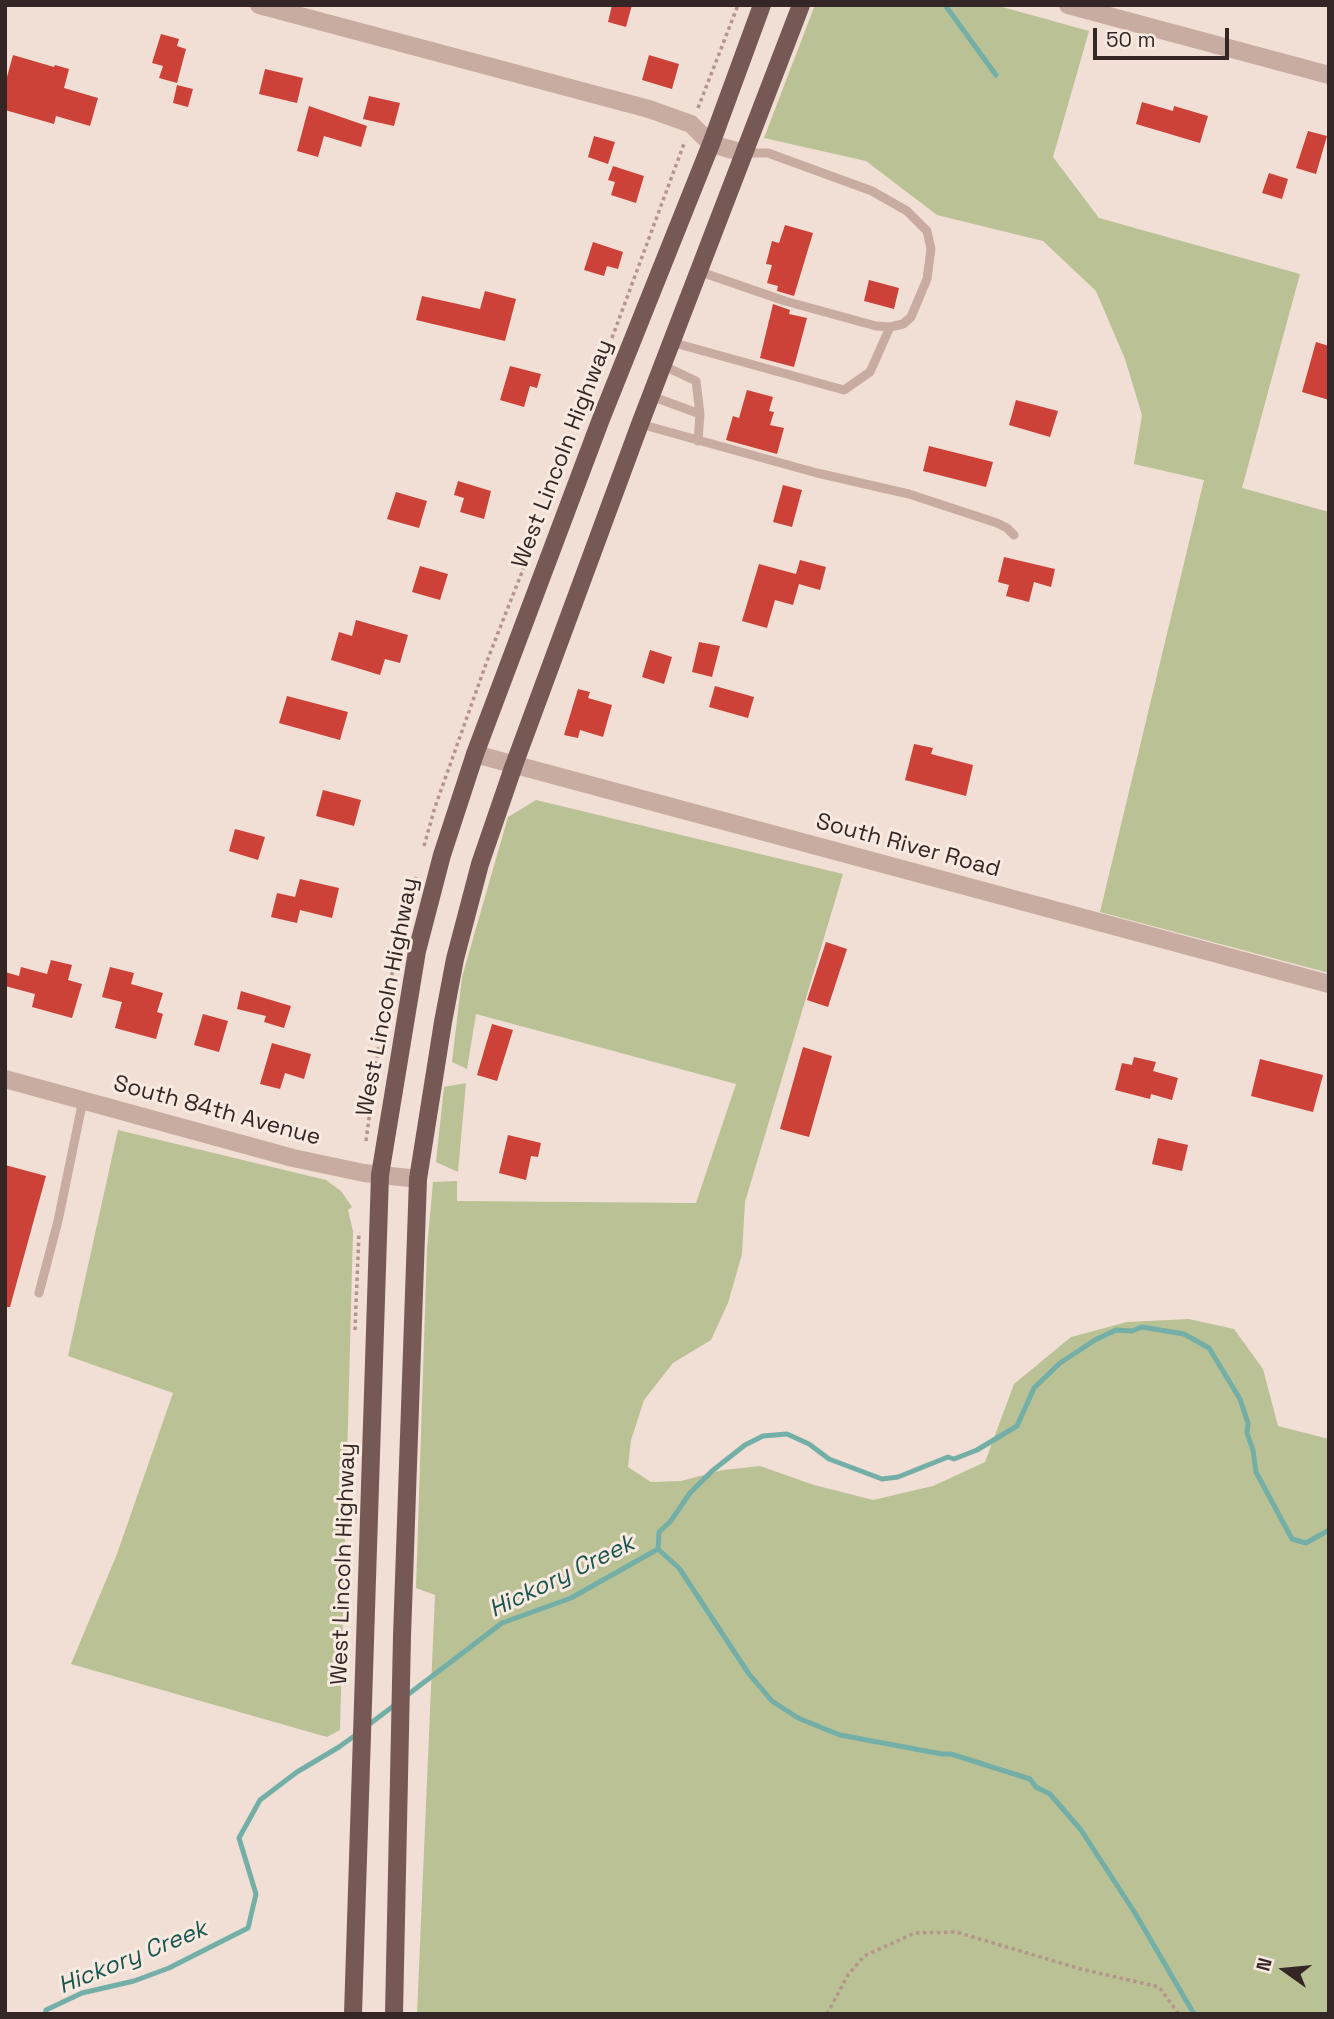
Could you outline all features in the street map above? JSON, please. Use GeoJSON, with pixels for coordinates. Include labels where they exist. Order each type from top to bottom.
{"type":"FeatureCollection","features":[{"type":"Feature","properties":{"kind":"main road","name":"West Lincoln Highway"},"geometry":{"type":"LineString","coordinates":[[353,2014],[380,1175],[417,951],[442,855],[475,754],[601,419],[711,144],[762,5]]}},
{"type":"Feature","properties":{"kind":"main road"},"geometry":{"type":"LineString","coordinates":[[394,2014],[402,1636],[418,1179],[443,1022],[480,864],[514,765],[650,396],[801,5]]}},
{"type":"Feature","properties":{"kind":"street"},"geometry":{"type":"LineString","coordinates":[[259,5],[649,110],[691,124],[711,144],[744,153]]}},
{"type":"Feature","properties":{"kind":"street"},"geometry":{"type":"LineString","coordinates":[[1068,5],[1329,75]]}},
{"type":"Feature","properties":{"kind":"street","name":"South River Road"},"geometry":{"type":"LineString","coordinates":[[475,754],[1329,984]]}},
{"type":"Feature","properties":{"kind":"street","name":"South 84th Avenue"},"geometry":{"type":"LineString","coordinates":[[5,1079],[293,1158],[380,1175],[418,1179]]}},
{"type":"Feature","properties":{"kind":"lane"},"geometry":{"type":"LineString","coordinates":[[698,271],[785,301],[890,327],[903,324],[911,317],[927,279],[931,250],[927,232],[907,211],[872,191],[768,153],[744,153]]}},
{"type":"Feature","properties":{"kind":"lane"},"geometry":{"type":"LineString","coordinates":[[671,342],[844,390],[870,372],[890,327]]}},
{"type":"Feature","properties":{"kind":"lane"},"geometry":{"type":"LineString","coordinates":[[662,365],[696,381],[700,414],[698,441]]}},
{"type":"Feature","properties":{"kind":"lane"},"geometry":{"type":"LineString","coordinates":[[650,396],[700,414]]}},
{"type":"Feature","properties":{"kind":"lane"},"geometry":{"type":"LineString","coordinates":[[640,424],[817,473],[909,494],[997,523],[1014,535]]}},
{"type":"Feature","properties":{"kind":"lane"},"geometry":{"type":"LineString","coordinates":[[38,1293],[58,1221],[83,1100]]}},
{"type":"Feature","properties":{"kind":"path"},"geometry":{"type":"LineString","coordinates":[[827,2014],[848,1975],[864,1956],[915,1933],[956,1932],[1082,1969],[1159,1987],[1179,2014]]}},
{"type":"Feature","properties":{"kind":"green space"},"geometry":{"type":"Polygon","coordinates":[[[815,5],[995,5],[1089,31],[1053,157],[1099,218],[1300,274],[1242,488],[1329,512],[1329,973],[1100,912],[1204,480],[1134,464],[1142,415],[1125,359],[1096,291],[1043,241],[937,215],[866,161],[764,138],[815,5]]]}},
{"type":"Feature","properties":{"kind":"green space"},"geometry":{"type":"Polygon","coordinates":[[[536,800],[843,874],[745,1202],[742,1254],[728,1303],[711,1340],[673,1363],[644,1400],[631,1440],[628,1467],[651,1482],[681,1481],[723,1470],[760,1466],[814,1485],[873,1500],[933,1486],[985,1462],[1014,1384],[1071,1337],[1127,1322],[1189,1319],[1234,1329],[1263,1369],[1278,1426],[1329,1439],[1329,2014],[417,2014],[435,1595],[416,1588],[427,1249],[433,1182],[457,1181],[457,1201],[696,1203],[736,1084],[476,1014],[467,1069],[452,1062],[462,977],[508,817],[536,800]]]}},
{"type":"Feature","properties":{"kind":"green space"},"geometry":{"type":"Polygon","coordinates":[[[466,1083],[458,1172],[436,1162],[444,1087],[466,1083]]]}},
{"type":"Feature","properties":{"kind":"green space"},"geometry":{"type":"Polygon","coordinates":[[[118,1130],[326,1180],[341,1191],[352,1207],[348,1210],[353,1231],[340,1730],[327,1737],[71,1664],[117,1554],[173,1393],[68,1356],[118,1130]]]}},
{"type":"Feature","properties":{"kind":"building"},"geometry":{"type":"Polygon","coordinates":[[[612,5],[632,5],[626,27],[608,22],[612,5]]]}},
{"type":"Feature","properties":{"kind":"building"},"geometry":{"type":"Polygon","coordinates":[[[161,34],[179,39],[177,46],[186,49],[177,83],[159,78],[163,66],[152,63],[161,34]]]}},
{"type":"Feature","properties":{"kind":"building"},"geometry":{"type":"Polygon","coordinates":[[[13,55],[69,69],[64,88],[98,98],[90,126],[56,116],[54,124],[5,110],[5,84],[13,55]]]}},
{"type":"Feature","properties":{"kind":"building"},"geometry":{"type":"Polygon","coordinates":[[[649,55],[679,64],[672,89],[642,80],[649,55]]]}},
{"type":"Feature","properties":{"kind":"building"},"geometry":{"type":"Polygon","coordinates":[[[265,69],[303,78],[297,103],[259,94],[265,69]]]}},
{"type":"Feature","properties":{"kind":"building"},"geometry":{"type":"Polygon","coordinates":[[[177,85],[193,89],[188,107],[173,103],[177,85]]]}},
{"type":"Feature","properties":{"kind":"building"},"geometry":{"type":"Polygon","coordinates":[[[369,96],[400,103],[394,126],[363,119],[369,96]]]}},
{"type":"Feature","properties":{"kind":"building"},"geometry":{"type":"Polygon","coordinates":[[[1142,102],[1173,111],[1174,106],[1208,116],[1200,143],[1136,124],[1142,102]]]}},
{"type":"Feature","properties":{"kind":"building"},"geometry":{"type":"Polygon","coordinates":[[[309,106],[367,126],[361,147],[324,136],[318,157],[297,151],[309,106]]]}},
{"type":"Feature","properties":{"kind":"building"},"geometry":{"type":"Polygon","coordinates":[[[1308,131],[1327,136],[1316,174],[1296,168],[1308,131]]]}},
{"type":"Feature","properties":{"kind":"building"},"geometry":{"type":"Polygon","coordinates":[[[594,136],[615,142],[608,164],[588,157],[594,136]]]}},
{"type":"Feature","properties":{"kind":"building"},"geometry":{"type":"Polygon","coordinates":[[[613,166],[644,176],[636,203],[611,195],[615,182],[608,180],[613,166]]]}},
{"type":"Feature","properties":{"kind":"building"},"geometry":{"type":"Polygon","coordinates":[[[1269,173],[1288,179],[1282,199],[1262,193],[1269,173]]]}},
{"type":"Feature","properties":{"kind":"building"},"geometry":{"type":"Polygon","coordinates":[[[785,225],[813,233],[794,296],[777,291],[778,286],[767,283],[772,265],[766,264],[772,241],[779,243],[785,225]]]}},
{"type":"Feature","properties":{"kind":"building"},"geometry":{"type":"Polygon","coordinates":[[[593,242],[623,252],[618,269],[607,266],[604,276],[584,270],[593,242]]]}},
{"type":"Feature","properties":{"kind":"building"},"geometry":{"type":"Polygon","coordinates":[[[869,280],[899,288],[894,309],[864,301],[869,280]]]}},
{"type":"Feature","properties":{"kind":"building"},"geometry":{"type":"Polygon","coordinates":[[[485,291],[516,299],[505,341],[416,320],[422,296],[480,309],[485,291]]]}},
{"type":"Feature","properties":{"kind":"building"},"geometry":{"type":"Polygon","coordinates":[[[773,304],[790,310],[789,314],[807,318],[794,367],[760,358],[773,304]]]}},
{"type":"Feature","properties":{"kind":"building"},"geometry":{"type":"Polygon","coordinates":[[[1316,342],[1329,346],[1329,400],[1302,392],[1316,342]]]}},
{"type":"Feature","properties":{"kind":"building"},"geometry":{"type":"Polygon","coordinates":[[[510,366],[541,374],[537,388],[530,386],[524,407],[500,400],[510,366]]]}},
{"type":"Feature","properties":{"kind":"building"},"geometry":{"type":"Polygon","coordinates":[[[747,390],[773,397],[769,411],[774,412],[770,425],[784,428],[777,454],[726,440],[733,416],[739,418],[747,390]]]}},
{"type":"Feature","properties":{"kind":"building"},"geometry":{"type":"Polygon","coordinates":[[[1016,400],[1058,411],[1050,437],[1009,425],[1016,400]]]}},
{"type":"Feature","properties":{"kind":"building"},"geometry":{"type":"Polygon","coordinates":[[[929,446],[993,462],[986,487],[923,471],[929,446]]]}},
{"type":"Feature","properties":{"kind":"building"},"geometry":{"type":"Polygon","coordinates":[[[458,481],[491,491],[484,519],[460,512],[464,498],[454,495],[458,481]]]}},
{"type":"Feature","properties":{"kind":"building"},"geometry":{"type":"Polygon","coordinates":[[[783,485],[802,490],[792,527],[773,522],[783,485]]]}},
{"type":"Feature","properties":{"kind":"building"},"geometry":{"type":"Polygon","coordinates":[[[396,492],[427,501],[419,528],[387,519],[396,492]]]}},
{"type":"Feature","properties":{"kind":"building"},"geometry":{"type":"Polygon","coordinates":[[[1004,557],[1055,569],[1051,587],[1034,582],[1029,602],[1006,596],[1009,585],[998,582],[1004,557]]]}},
{"type":"Feature","properties":{"kind":"building"},"geometry":{"type":"Polygon","coordinates":[[[800,560],[826,567],[820,590],[799,584],[793,605],[775,600],[767,628],[742,621],[759,564],[796,574],[800,560]]]}},
{"type":"Feature","properties":{"kind":"building"},"geometry":{"type":"Polygon","coordinates":[[[420,566],[448,574],[440,600],[412,592],[420,566]]]}},
{"type":"Feature","properties":{"kind":"building"},"geometry":{"type":"Polygon","coordinates":[[[356,620],[408,635],[400,663],[385,659],[380,675],[331,660],[339,632],[352,636],[356,620]]]}},
{"type":"Feature","properties":{"kind":"building"},"geometry":{"type":"Polygon","coordinates":[[[699,642],[720,646],[712,677],[692,672],[699,642]]]}},
{"type":"Feature","properties":{"kind":"building"},"geometry":{"type":"Polygon","coordinates":[[[650,650],[672,657],[664,684],[642,677],[650,650]]]}},
{"type":"Feature","properties":{"kind":"building"},"geometry":{"type":"Polygon","coordinates":[[[715,686],[754,697],[748,718],[709,707],[715,686]]]}},
{"type":"Feature","properties":{"kind":"building"},"geometry":{"type":"Polygon","coordinates":[[[578,689],[590,692],[588,698],[612,705],[603,737],[580,730],[578,738],[564,735],[578,689]]]}},
{"type":"Feature","properties":{"kind":"building"},"geometry":{"type":"Polygon","coordinates":[[[287,696],[348,712],[340,740],[279,723],[287,696]]]}},
{"type":"Feature","properties":{"kind":"building"},"geometry":{"type":"Polygon","coordinates":[[[914,744],[933,748],[931,754],[973,765],[966,796],[905,780],[914,744]]]}},
{"type":"Feature","properties":{"kind":"building"},"geometry":{"type":"Polygon","coordinates":[[[323,790],[361,800],[354,826],[316,816],[323,790]]]}},
{"type":"Feature","properties":{"kind":"building"},"geometry":{"type":"Polygon","coordinates":[[[235,829],[265,837],[258,860],[229,851],[235,829]]]}},
{"type":"Feature","properties":{"kind":"building"},"geometry":{"type":"Polygon","coordinates":[[[300,879],[339,888],[332,918],[300,910],[297,923],[271,917],[277,893],[295,897],[300,879]]]}},
{"type":"Feature","properties":{"kind":"building"},"geometry":{"type":"Polygon","coordinates":[[[826,942],[847,949],[828,1007],[807,1000],[826,942]]]}},
{"type":"Feature","properties":{"kind":"building"},"geometry":{"type":"Polygon","coordinates":[[[51,960],[72,965],[68,980],[82,984],[72,1018],[32,1007],[35,994],[5,986],[5,972],[19,976],[21,967],[47,974],[51,960]]]}},
{"type":"Feature","properties":{"kind":"building"},"geometry":{"type":"Polygon","coordinates":[[[110,967],[134,973],[131,984],[163,993],[157,1012],[163,1014],[156,1039],[115,1028],[122,1002],[102,997],[110,967]]]}},
{"type":"Feature","properties":{"kind":"building"},"geometry":{"type":"Polygon","coordinates":[[[241,991],[291,1006],[284,1028],[264,1022],[266,1016],[237,1009],[241,991]]]}},
{"type":"Feature","properties":{"kind":"building"},"geometry":{"type":"Polygon","coordinates":[[[203,1014],[228,1021],[219,1052],[194,1045],[203,1014]]]}},
{"type":"Feature","properties":{"kind":"building"},"geometry":{"type":"Polygon","coordinates":[[[492,1024],[513,1030],[497,1081],[477,1075],[492,1024]]]}},
{"type":"Feature","properties":{"kind":"building"},"geometry":{"type":"Polygon","coordinates":[[[272,1043],[311,1054],[304,1079],[285,1073],[280,1089],[260,1084],[272,1043]]]}},
{"type":"Feature","properties":{"kind":"building"},"geometry":{"type":"Polygon","coordinates":[[[803,1047],[832,1056],[809,1137],[780,1129],[803,1047]]]}},
{"type":"Feature","properties":{"kind":"building"},"geometry":{"type":"Polygon","coordinates":[[[1134,1057],[1156,1062],[1153,1071],[1178,1078],[1172,1100],[1151,1094],[1150,1099],[1115,1090],[1122,1063],[1132,1065],[1134,1057]]]}},
{"type":"Feature","properties":{"kind":"building"},"geometry":{"type":"Polygon","coordinates":[[[1260,1059],[1323,1075],[1313,1112],[1251,1096],[1260,1059]]]}},
{"type":"Feature","properties":{"kind":"building"},"geometry":{"type":"Polygon","coordinates":[[[508,1135],[541,1143],[538,1157],[531,1156],[526,1180],[499,1173],[508,1135]]]}},
{"type":"Feature","properties":{"kind":"building"},"geometry":{"type":"Polygon","coordinates":[[[1158,1138],[1188,1145],[1182,1171],[1152,1164],[1158,1138]]]}},
{"type":"Feature","properties":{"kind":"building"},"geometry":{"type":"Polygon","coordinates":[[[5,1165],[46,1176],[10,1307],[5,1307],[5,1165]]]}},
{"type":"Feature","properties":{"kind":"waterway"},"geometry":{"type":"LineString","coordinates":[[945,5],[996,75]]}},
{"type":"Feature","properties":{"kind":"waterway","name":"Hickory Creek"},"geometry":{"type":"LineString","coordinates":[[658,1549],[659,1532],[670,1522],[690,1493],[712,1471],[745,1445],[763,1436],[787,1434],[809,1444],[829,1459],[882,1479],[898,1477],[948,1457],[954,1459],[977,1450],[1017,1426],[1034,1388],[1060,1363],[1116,1330],[1132,1331],[1142,1327],[1184,1334],[1209,1348],[1240,1399],[1248,1423],[1247,1433],[1256,1472],[1292,1539],[1306,1543],[1329,1530]]}},
{"type":"Feature","properties":{"kind":"waterway"},"geometry":{"type":"LineString","coordinates":[[658,1549],[679,1568],[749,1674],[772,1701],[798,1718],[840,1735],[951,1754],[1030,1779],[1036,1787],[1050,1794],[1081,1830],[1135,1913],[1194,2014]]}},
{"type":"Feature","properties":{"kind":"waterway","name":"Hickory Creek"},"geometry":{"type":"LineString","coordinates":[[406,1696],[502,1623],[571,1598],[658,1549]]}},
{"type":"Feature","properties":{"kind":"waterway","name":"Hickory Creek"},"geometry":{"type":"LineString","coordinates":[[367,1726],[396,1704]]}},
{"type":"Feature","properties":{"kind":"waterway","name":"Hickory Creek"},"geometry":{"type":"LineString","coordinates":[[45,2014],[46,2010],[82,1993],[134,1981],[169,1968],[248,1928],[256,1894],[239,1838],[260,1800],[297,1772],[357,1734]]}}]}
